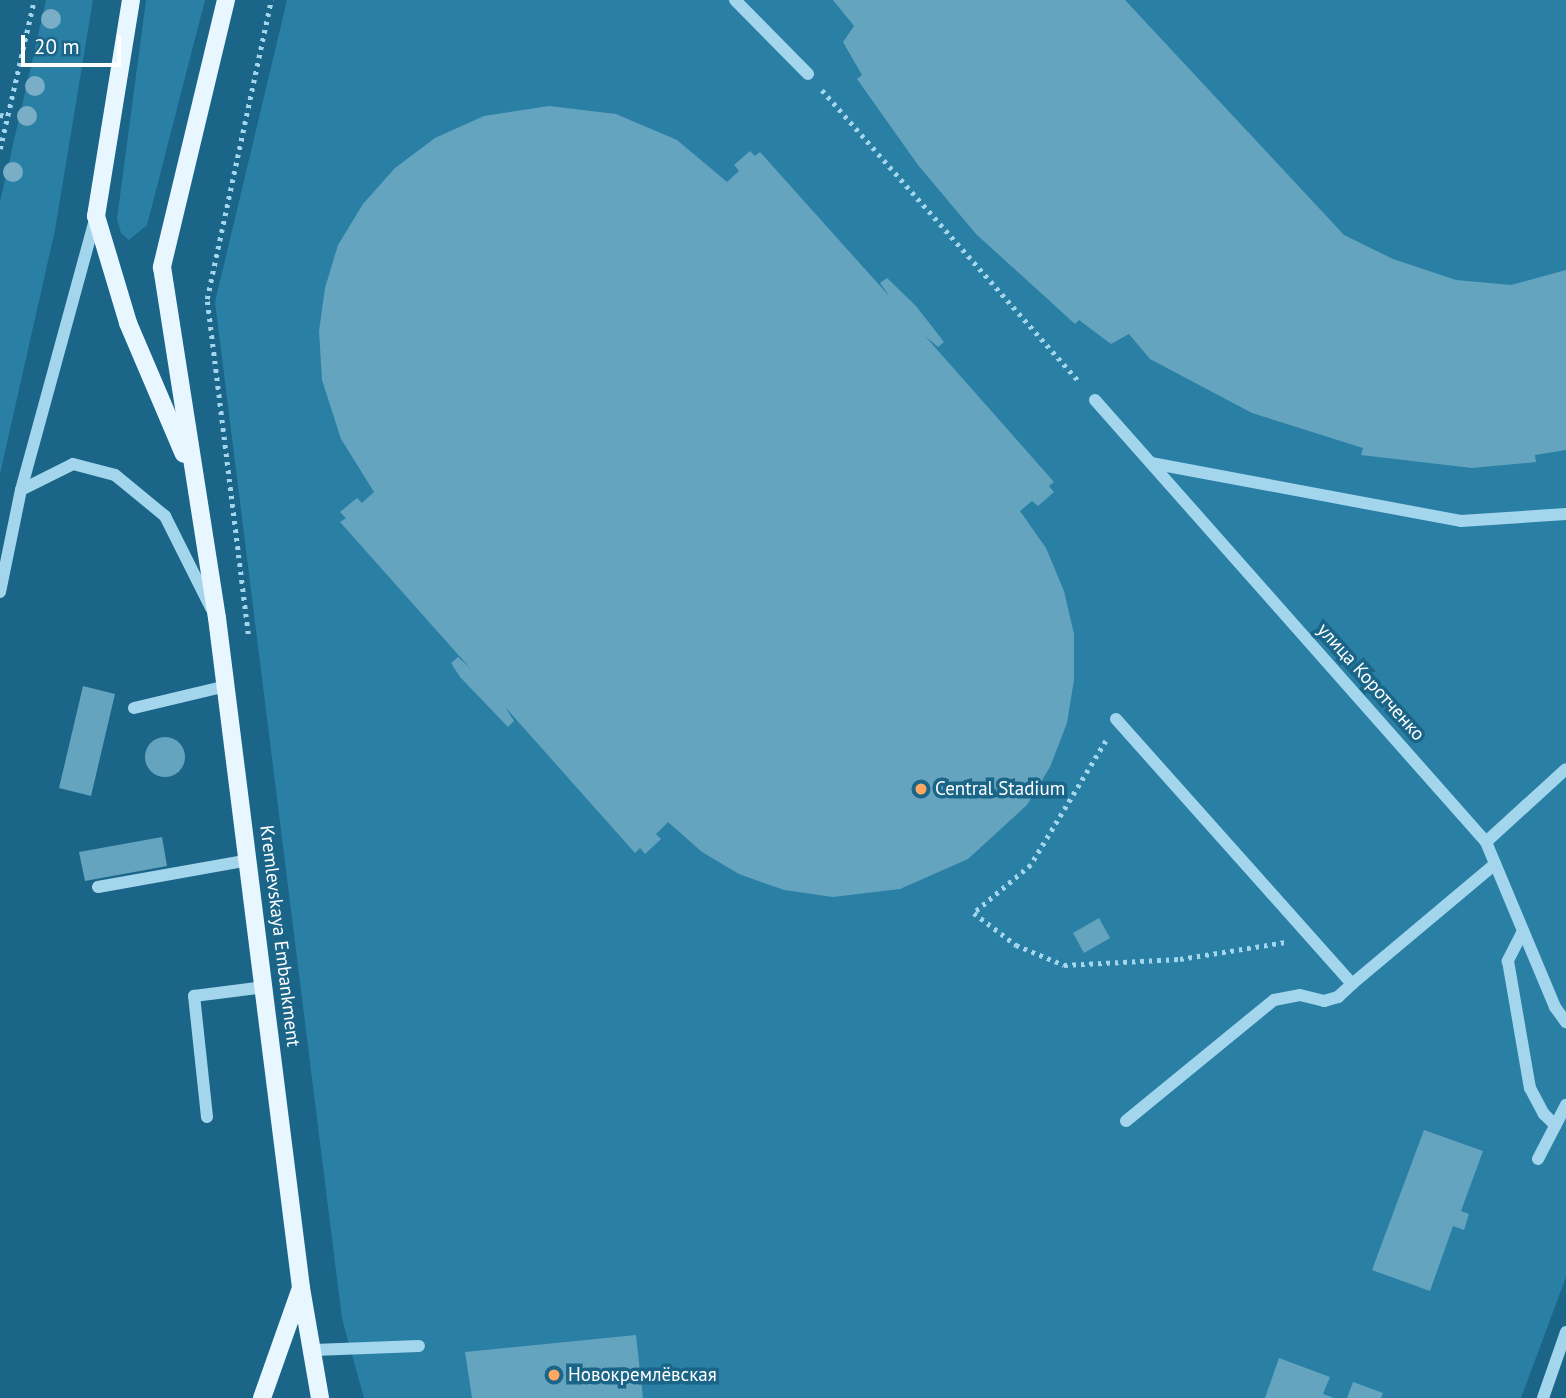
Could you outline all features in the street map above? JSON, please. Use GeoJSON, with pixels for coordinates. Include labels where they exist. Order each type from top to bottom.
{"type":"FeatureCollection","features":[{"type":"Feature","properties":{"kind":"main road","name":"Kremlevskaya Embankment"},"geometry":{"type":"LineString","coordinates":[[131,0],[96,216],[128,323],[195,480]]}},
{"type":"Feature","properties":{"kind":"main road","name":"Kremlevskaya Embankment"},"geometry":{"type":"LineString","coordinates":[[226,0],[162,267],[217,618],[301,1288],[314,1350],[320,1398]]}},
{"type":"Feature","properties":{"kind":"main road"},"geometry":{"type":"LineString","coordinates":[[262,1398],[301,1288]]}},
{"type":"Feature","properties":{"kind":"street"},"geometry":{"type":"LineString","coordinates":[[735,0],[808,74]]}},
{"type":"Feature","properties":{"kind":"street","name":"Kremlevskaya Embankment"},"geometry":{"type":"LineString","coordinates":[[0,592],[21,490],[96,216]]}},
{"type":"Feature","properties":{"kind":"street","name":"улица Коротченко"},"geometry":{"type":"LineString","coordinates":[[1095,400],[1486,842],[1555,1007],[1566,1022]]}},
{"type":"Feature","properties":{"kind":"street"},"geometry":{"type":"LineString","coordinates":[[1151,463],[1461,520],[1508,521],[1566,514]]}},
{"type":"Feature","properties":{"kind":"street"},"geometry":{"type":"LineString","coordinates":[[21,490],[73,464],[115,475],[165,516],[217,618]]}},
{"type":"Feature","properties":{"kind":"street"},"geometry":{"type":"LineString","coordinates":[[134,708],[226,686]]}},
{"type":"Feature","properties":{"kind":"street"},"geometry":{"type":"LineString","coordinates":[[1116,719],[1352,984]]}},
{"type":"Feature","properties":{"kind":"street"},"geometry":{"type":"LineString","coordinates":[[1486,842],[1566,768]]}},
{"type":"Feature","properties":{"kind":"street"},"geometry":{"type":"LineString","coordinates":[[98,887],[249,860]]}},
{"type":"Feature","properties":{"kind":"street"},"geometry":{"type":"LineString","coordinates":[[1126,1121],[1274,1000],[1300,995],[1325,1001],[1338,997],[1495,864]]}},
{"type":"Feature","properties":{"kind":"street"},"geometry":{"type":"LineString","coordinates":[[1523,931],[1508,961],[1530,1088],[1544,1114],[1555,1125]]}},
{"type":"Feature","properties":{"kind":"street"},"geometry":{"type":"LineString","coordinates":[[207,1117],[194,996],[265,987]]}},
{"type":"Feature","properties":{"kind":"street"},"geometry":{"type":"LineString","coordinates":[[1538,1159],[1566,1105]]}},
{"type":"Feature","properties":{"kind":"street"},"geometry":{"type":"LineString","coordinates":[[1542,1398],[1566,1332]]}},
{"type":"Feature","properties":{"kind":"street"},"geometry":{"type":"LineString","coordinates":[[314,1350],[419,1346]]}},
{"type":"Feature","properties":{"kind":"path"},"geometry":{"type":"LineString","coordinates":[[0,149],[34,0]]}},
{"type":"Feature","properties":{"kind":"path"},"geometry":{"type":"LineString","coordinates":[[249,644],[207,299],[271,0]]}},
{"type":"Feature","properties":{"kind":"path"},"geometry":{"type":"LineString","coordinates":[[808,74],[1095,400]]}},
{"type":"Feature","properties":{"kind":"path"},"geometry":{"type":"LineString","coordinates":[[0,115],[8,116]]}},
{"type":"Feature","properties":{"kind":"path"},"geometry":{"type":"LineString","coordinates":[[1116,719],[1069,809],[1031,865],[974,913],[1016,945],[1064,965],[1180,959],[1281,944],[1305,932]]}},
{"type":"Feature","properties":{"kind":"shaded area"},"geometry":{"type":"Polygon","coordinates":[[[46,0],[93,0],[55,230],[0,474],[0,202],[46,0]]]}},
{"type":"Feature","properties":{"kind":"shaded area"},"geometry":{"type":"Polygon","coordinates":[[[146,0],[205,0],[147,225],[129,240],[121,233],[117,219],[146,0]]]}},
{"type":"Feature","properties":{"kind":"shaded area","name":"Central Stadium"},"geometry":{"type":"Polygon","coordinates":[[[287,0],[1566,0],[1566,1277],[1521,1398],[364,1398],[342,1319],[215,302],[287,0]]]}},
{"type":"Feature","properties":{"kind":"building"},"geometry":{"type":"Polygon","coordinates":[[[833,0],[1125,0],[1344,235],[1393,259],[1456,280],[1511,285],[1566,270],[1566,450],[1535,455],[1536,462],[1472,468],[1361,455],[1363,448],[1252,413],[1150,359],[1129,334],[1111,344],[1079,320],[1075,324],[976,234],[918,165],[857,79],[862,75],[843,42],[854,26],[833,0]]]}},
{"type":"Feature","properties":{"kind":"building"},"geometry":{"type":"Polygon","coordinates":[[[549,106],[616,114],[677,140],[727,182],[739,171],[734,165],[750,151],[755,156],[760,152],[890,297],[880,283],[887,278],[916,306],[944,342],[938,347],[925,336],[1054,482],[1049,486],[1054,492],[1038,506],[1032,501],[1020,511],[1046,548],[1064,591],[1074,634],[1074,680],[1067,723],[1050,767],[1027,805],[968,859],[900,889],[833,897],[784,890],[739,874],[702,852],[668,822],[656,834],[661,839],[645,854],[640,848],[635,853],[505,707],[514,721],[508,727],[460,677],[451,663],[458,657],[470,668],[340,522],[346,518],[340,512],[357,498],[362,503],[374,492],[341,439],[322,380],[319,331],[325,288],[338,245],[363,204],[395,168],[435,138],[484,116],[549,106]]]}},
{"type":"Feature","properties":{"kind":"building"},"geometry":{"type":"Polygon","coordinates":[[[83,686],[115,694],[91,796],[59,788],[83,686]]]}},
{"type":"Feature","properties":{"kind":"building"},"geometry":{"type":"Polygon","coordinates":[[[165,737],[179,743],[185,757],[179,771],[165,777],[151,771],[145,757],[151,743],[165,737]]]}},
{"type":"Feature","properties":{"kind":"building"},"geometry":{"type":"Polygon","coordinates":[[[162,837],[167,866],[85,881],[79,852],[162,837]]]}},
{"type":"Feature","properties":{"kind":"building"},"geometry":{"type":"Polygon","coordinates":[[[1099,918],[1110,938],[1084,953],[1073,933],[1099,918]]]}},
{"type":"Feature","properties":{"kind":"building"},"geometry":{"type":"Polygon","coordinates":[[[1424,1130],[1483,1151],[1461,1211],[1469,1214],[1464,1230],[1453,1226],[1430,1291],[1372,1270],[1424,1130]]]}},
{"type":"Feature","properties":{"kind":"building","name":"Новокремлёвская"},"geometry":{"type":"Polygon","coordinates":[[[636,1335],[643,1398],[472,1398],[465,1352],[636,1335]]]}},
{"type":"Feature","properties":{"kind":"building"},"geometry":{"type":"Polygon","coordinates":[[[1279,1358],[1330,1377],[1323,1394],[1334,1398],[1265,1398],[1279,1358]]]}},
{"type":"Feature","properties":{"kind":"building"},"geometry":{"type":"Polygon","coordinates":[[[1353,1382],[1383,1393],[1381,1398],[1347,1398],[1353,1382]]]}},
{"type":"Feature","properties":{"kind":"place","name":"Central Stadium"},"geometry":{"type":"Point","coordinates":[921,789]}},
{"type":"Feature","properties":{"kind":"place","name":"Новокремлёвская"},"geometry":{"type":"Point","coordinates":[554,1375]}}]}
